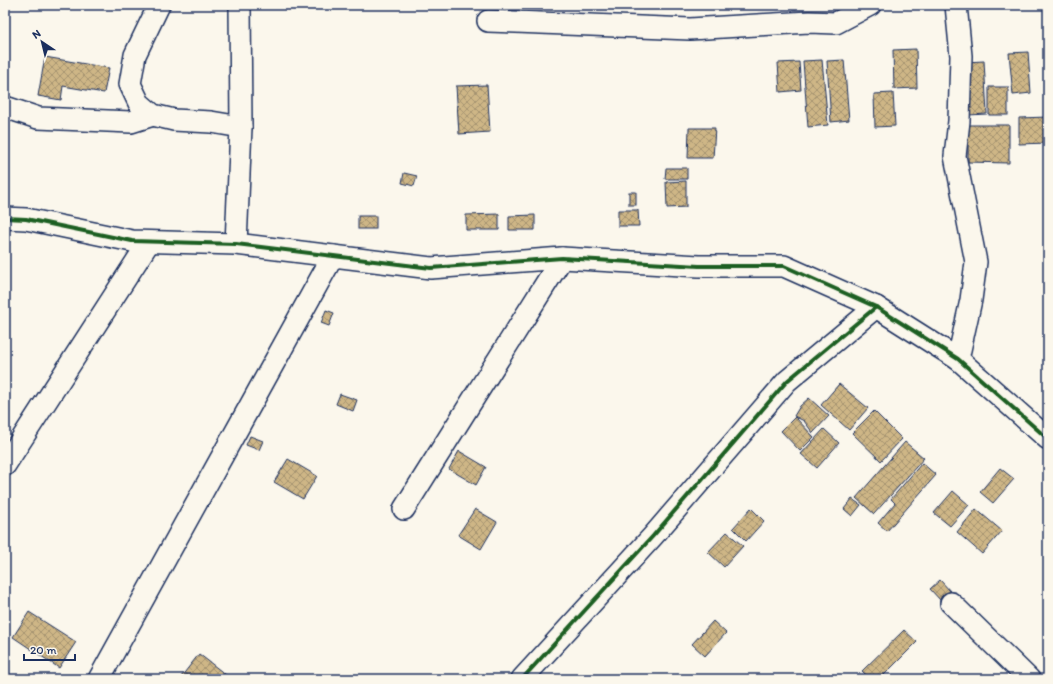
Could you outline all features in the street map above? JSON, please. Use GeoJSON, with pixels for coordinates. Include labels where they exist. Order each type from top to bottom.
{"type":"FeatureCollection","features":[{"type":"Feature","properties":{"kind":"street"},"geometry":{"type":"LineString","coordinates":[[159,5],[135,55],[130,84],[139,103],[153,115],[174,120],[211,122],[241,127]]}},
{"type":"Feature","properties":{"kind":"street"},"geometry":{"type":"LineString","coordinates":[[236,244],[241,127],[240,5]]}},
{"type":"Feature","properties":{"kind":"street"},"geometry":{"type":"LineString","coordinates":[[488,21],[690,29],[809,22],[836,23],[870,5]]}},
{"type":"Feature","properties":{"kind":"street"},"geometry":{"type":"LineString","coordinates":[[956,5],[961,56],[959,121],[955,156],[976,262],[972,300],[958,359]]}},
{"type":"Feature","properties":{"kind":"street"},"geometry":{"type":"LineString","coordinates":[[5,107],[38,118],[131,122],[153,115]]}},
{"type":"Feature","properties":{"kind":"street"},"geometry":{"type":"LineString","coordinates":[[5,218],[26,219],[132,241],[236,244],[431,268],[562,258],[699,266],[784,266],[876,307],[958,359],[1048,438]]}},
{"type":"Feature","properties":{"kind":"street"},"geometry":{"type":"LineString","coordinates":[[5,465],[149,242]]}},
{"type":"Feature","properties":{"kind":"street"},"geometry":{"type":"LineString","coordinates":[[100,679],[333,256]]}},
{"type":"Feature","properties":{"kind":"street"},"geometry":{"type":"LineString","coordinates":[[404,509],[562,258]]}},
{"type":"Feature","properties":{"kind":"street"},"geometry":{"type":"LineString","coordinates":[[522,679],[653,536],[787,381],[876,307]]}},
{"type":"Feature","properties":{"kind":"street"},"geometry":{"type":"LineString","coordinates":[[951,603],[1029,679]]}},
{"type":"Feature","properties":{"kind":"building"},"geometry":{"type":"Polygon","coordinates":[[[916,49],[917,88],[894,89],[893,50],[916,49]]]}},
{"type":"Feature","properties":{"kind":"building"},"geometry":{"type":"Polygon","coordinates":[[[1028,52],[1031,93],[1013,95],[1009,53],[1028,52]]]}},
{"type":"Feature","properties":{"kind":"building"},"geometry":{"type":"Polygon","coordinates":[[[45,57],[109,68],[104,93],[63,86],[61,100],[38,96],[45,57]]]}},
{"type":"Feature","properties":{"kind":"building"},"geometry":{"type":"Polygon","coordinates":[[[822,60],[828,125],[808,127],[803,61],[822,60]]]}},
{"type":"Feature","properties":{"kind":"building"},"geometry":{"type":"Polygon","coordinates":[[[844,60],[849,120],[831,122],[827,61],[844,60]]]}},
{"type":"Feature","properties":{"kind":"building"},"geometry":{"type":"Polygon","coordinates":[[[984,61],[987,114],[968,115],[965,62],[984,61]]]}},
{"type":"Feature","properties":{"kind":"building"},"geometry":{"type":"Polygon","coordinates":[[[799,62],[801,90],[780,92],[778,63],[799,62]]]}},
{"type":"Feature","properties":{"kind":"building"},"geometry":{"type":"Polygon","coordinates":[[[487,85],[490,132],[459,134],[456,86],[487,85]]]}},
{"type":"Feature","properties":{"kind":"building"},"geometry":{"type":"Polygon","coordinates":[[[989,87],[1008,87],[1008,115],[989,115],[989,87]]]}},
{"type":"Feature","properties":{"kind":"building"},"geometry":{"type":"Polygon","coordinates":[[[893,93],[895,126],[875,127],[874,94],[893,93]]]}},
{"type":"Feature","properties":{"kind":"building"},"geometry":{"type":"Polygon","coordinates":[[[1048,117],[1048,143],[1019,144],[1019,118],[1048,117]]]}},
{"type":"Feature","properties":{"kind":"building"},"geometry":{"type":"Polygon","coordinates":[[[968,125],[1009,125],[1009,163],[968,162],[968,125]]]}},
{"type":"Feature","properties":{"kind":"building"},"geometry":{"type":"Polygon","coordinates":[[[689,128],[715,128],[713,158],[688,158],[689,128]]]}},
{"type":"Feature","properties":{"kind":"building"},"geometry":{"type":"Polygon","coordinates":[[[666,168],[687,168],[687,179],[665,179],[666,168]]]}},
{"type":"Feature","properties":{"kind":"building"},"geometry":{"type":"Polygon","coordinates":[[[404,173],[417,176],[414,186],[402,183],[404,173]]]}},
{"type":"Feature","properties":{"kind":"building"},"geometry":{"type":"Polygon","coordinates":[[[686,181],[686,207],[667,208],[666,182],[686,181]]]}},
{"type":"Feature","properties":{"kind":"building"},"geometry":{"type":"Polygon","coordinates":[[[629,192],[636,192],[636,205],[629,205],[629,192]]]}},
{"type":"Feature","properties":{"kind":"building"},"geometry":{"type":"Polygon","coordinates":[[[618,210],[638,210],[639,226],[618,226],[618,210]]]}},
{"type":"Feature","properties":{"kind":"building"},"geometry":{"type":"Polygon","coordinates":[[[499,214],[499,230],[466,230],[466,215],[499,214]]]}},
{"type":"Feature","properties":{"kind":"building"},"geometry":{"type":"Polygon","coordinates":[[[535,215],[535,230],[509,230],[509,216],[535,215]]]}},
{"type":"Feature","properties":{"kind":"building"},"geometry":{"type":"Polygon","coordinates":[[[358,216],[376,216],[376,229],[358,229],[358,216]]]}},
{"type":"Feature","properties":{"kind":"building"},"geometry":{"type":"Polygon","coordinates":[[[326,310],[334,313],[329,326],[321,323],[326,310]]]}},
{"type":"Feature","properties":{"kind":"building"},"geometry":{"type":"Polygon","coordinates":[[[839,384],[868,408],[849,430],[821,405],[839,384]]]}},
{"type":"Feature","properties":{"kind":"building"},"geometry":{"type":"Polygon","coordinates":[[[340,394],[357,400],[353,411],[336,404],[340,394]]]}},
{"type":"Feature","properties":{"kind":"building"},"geometry":{"type":"Polygon","coordinates":[[[809,398],[829,416],[813,433],[804,421],[794,416],[800,406],[809,398]]]}},
{"type":"Feature","properties":{"kind":"building"},"geometry":{"type":"Polygon","coordinates":[[[874,411],[902,439],[881,461],[852,433],[874,411]]]}},
{"type":"Feature","properties":{"kind":"building"},"geometry":{"type":"Polygon","coordinates":[[[795,417],[814,437],[800,451],[781,431],[795,417]]]}},
{"type":"Feature","properties":{"kind":"building"},"geometry":{"type":"Polygon","coordinates":[[[824,429],[839,443],[817,468],[801,454],[824,429]]]}},
{"type":"Feature","properties":{"kind":"building"},"geometry":{"type":"Polygon","coordinates":[[[250,436],[263,441],[259,450],[246,445],[250,436]]]}},
{"type":"Feature","properties":{"kind":"building"},"geometry":{"type":"Polygon","coordinates":[[[905,442],[924,458],[874,514],[856,498],[905,442]]]}},
{"type":"Feature","properties":{"kind":"building"},"geometry":{"type":"Polygon","coordinates":[[[459,451],[486,467],[476,485],[449,469],[459,451]]]}},
{"type":"Feature","properties":{"kind":"building"},"geometry":{"type":"Polygon","coordinates":[[[288,459],[317,476],[303,499],[274,482],[288,459]]]}},
{"type":"Feature","properties":{"kind":"building"},"geometry":{"type":"Polygon","coordinates":[[[922,463],[936,475],[887,531],[878,523],[895,503],[891,499],[922,463]]]}},
{"type":"Feature","properties":{"kind":"building"},"geometry":{"type":"Polygon","coordinates":[[[1000,468],[1014,479],[993,503],[980,492],[1000,468]]]}},
{"type":"Feature","properties":{"kind":"building"},"geometry":{"type":"Polygon","coordinates":[[[953,491],[969,505],[950,526],[934,513],[953,491]]]}},
{"type":"Feature","properties":{"kind":"building"},"geometry":{"type":"Polygon","coordinates":[[[852,499],[861,505],[852,516],[844,509],[852,499]]]}},
{"type":"Feature","properties":{"kind":"building"},"geometry":{"type":"Polygon","coordinates":[[[751,508],[764,521],[746,541],[733,528],[751,508]]]}},
{"type":"Feature","properties":{"kind":"building"},"geometry":{"type":"Polygon","coordinates":[[[475,509],[497,522],[481,549],[458,535],[475,509]]]}},
{"type":"Feature","properties":{"kind":"building"},"geometry":{"type":"Polygon","coordinates":[[[976,509],[1002,531],[982,554],[957,532],[976,509]]]}},
{"type":"Feature","properties":{"kind":"building"},"geometry":{"type":"Polygon","coordinates":[[[727,532],[743,546],[724,567],[708,552],[727,532]]]}},
{"type":"Feature","properties":{"kind":"building"},"geometry":{"type":"Polygon","coordinates":[[[940,580],[951,592],[941,601],[930,589],[940,580]]]}},
{"type":"Feature","properties":{"kind":"building"},"geometry":{"type":"Polygon","coordinates":[[[29,612],[76,642],[59,668],[13,637],[29,612]]]}},
{"type":"Feature","properties":{"kind":"building"},"geometry":{"type":"Polygon","coordinates":[[[713,621],[726,633],[705,656],[692,644],[713,621]]]}},
{"type":"Feature","properties":{"kind":"building"},"geometry":{"type":"Polygon","coordinates":[[[904,630],[917,642],[880,679],[870,679],[862,671],[904,630]]]}},
{"type":"Feature","properties":{"kind":"building"},"geometry":{"type":"Polygon","coordinates":[[[199,654],[230,678],[184,679],[181,677],[199,654]]]}},
{"type":"Feature","properties":{"kind":"cycle path"},"geometry":{"type":"LineString","coordinates":[[5,218],[26,219],[132,241],[236,244],[431,268],[562,258],[699,266],[784,266],[876,307],[958,359],[1048,439]]}},
{"type":"Feature","properties":{"kind":"cycle path"},"geometry":{"type":"LineString","coordinates":[[522,679],[653,536],[787,381],[876,307]]}}]}
